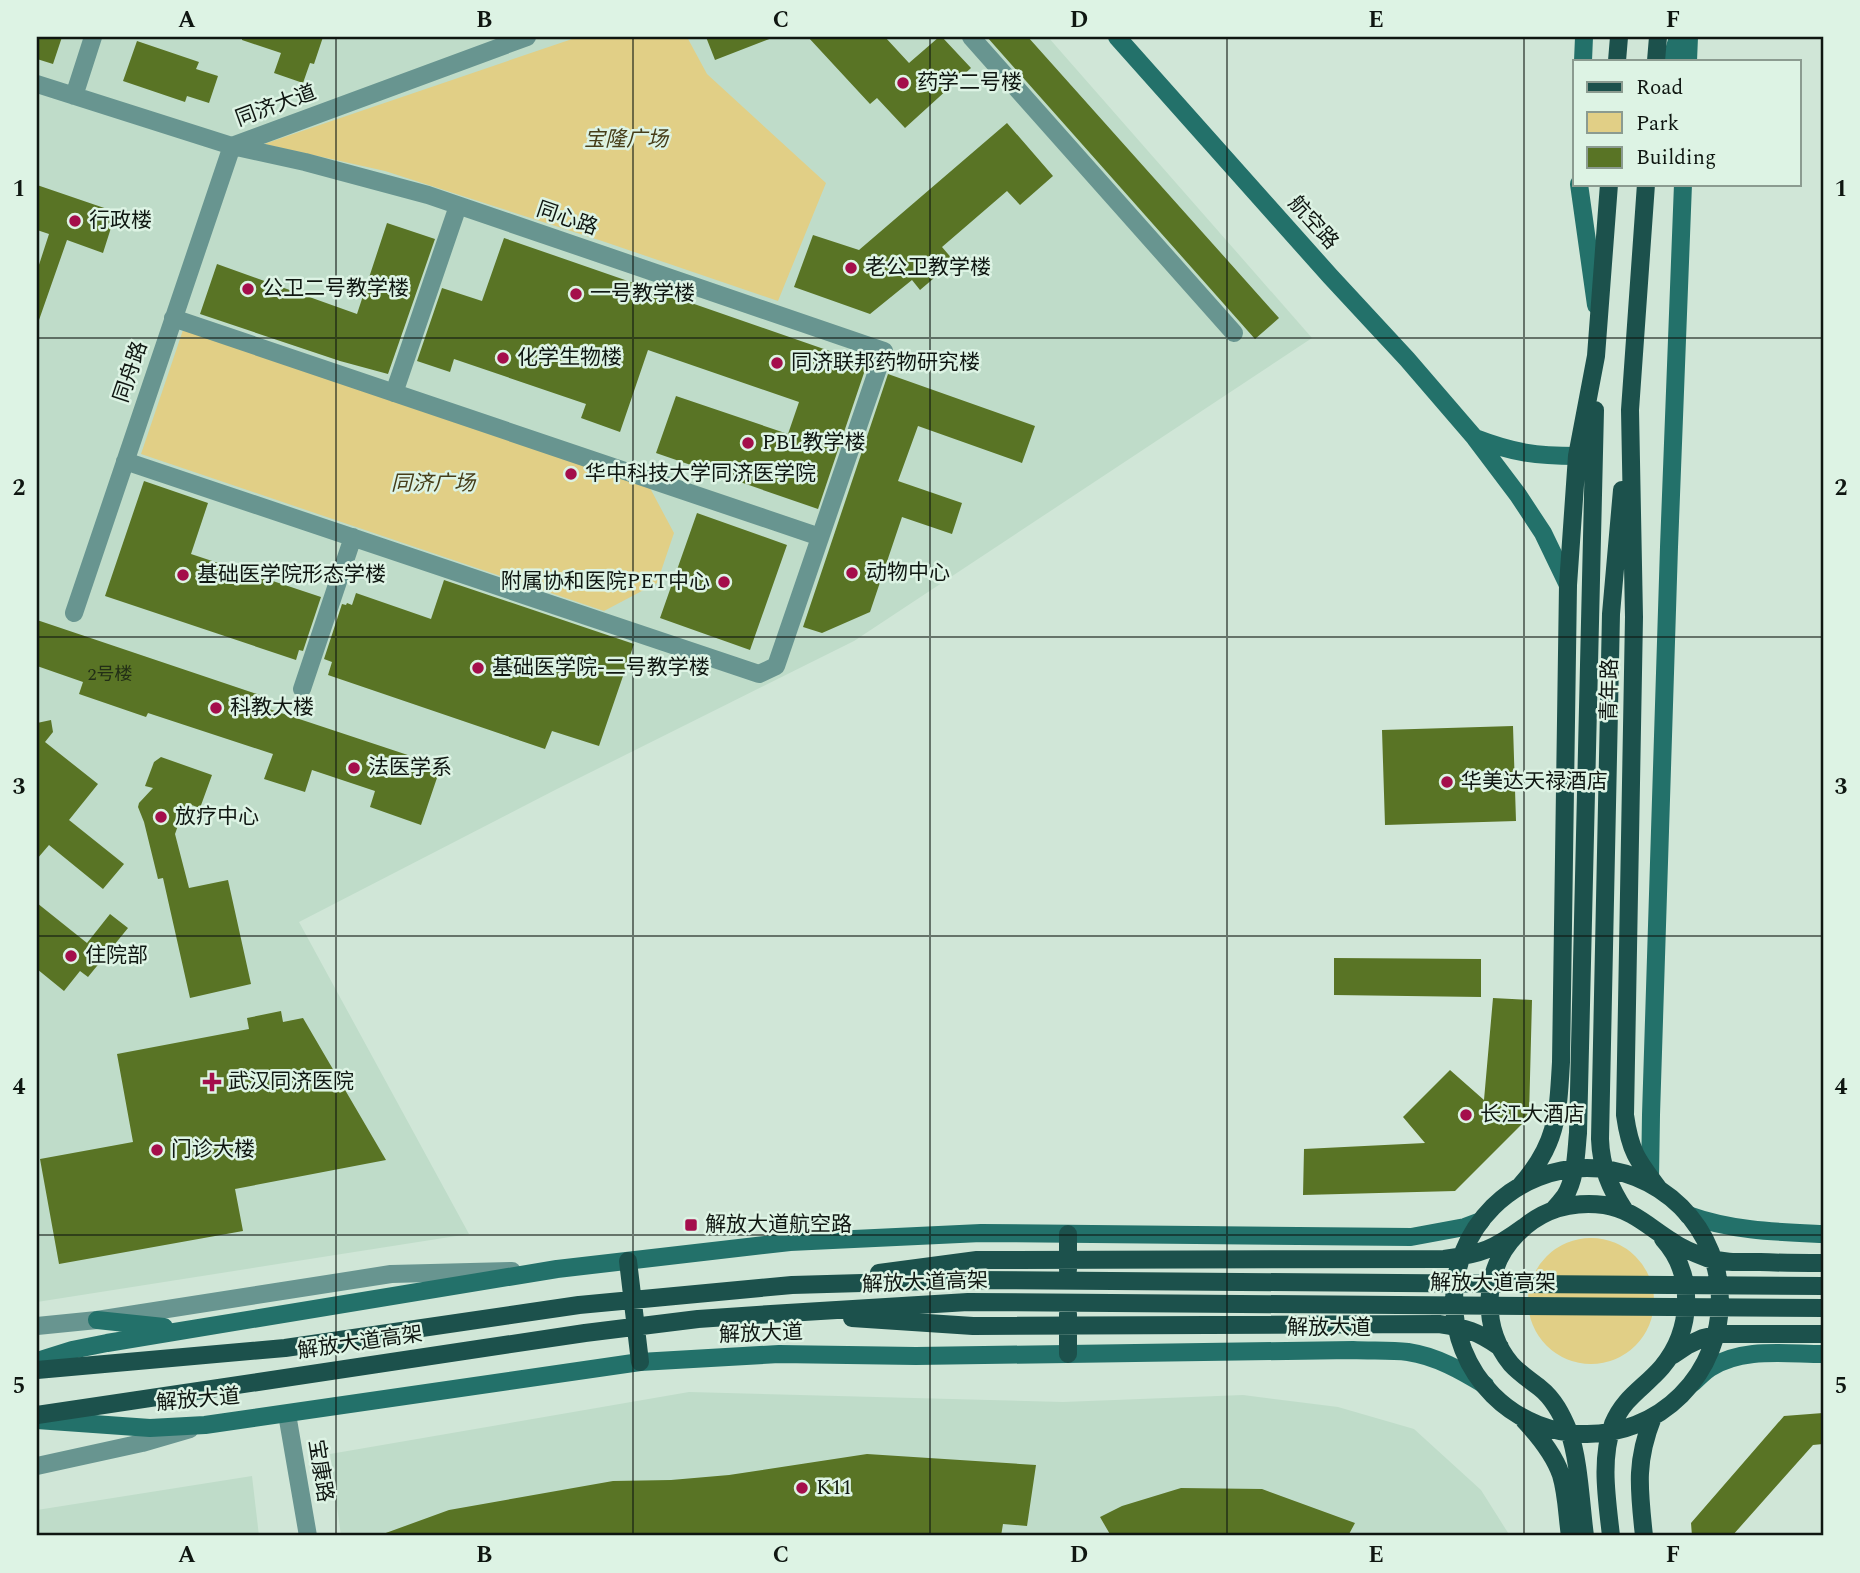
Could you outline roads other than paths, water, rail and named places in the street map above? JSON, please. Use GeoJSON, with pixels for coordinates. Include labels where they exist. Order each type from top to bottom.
{"type":"FeatureCollection","features":[{"type":"Feature","properties":{"kind":"main road","name":"航空路"},"geometry":{"type":"LineString","coordinates":[[1117,37],[1475,438],[1543,533],[1568,585]]}},
{"type":"Feature","properties":{"kind":"main road"},"geometry":{"type":"LineString","coordinates":[[1583,60],[1584,37]]}},
{"type":"Feature","properties":{"kind":"main road"},"geometry":{"type":"LineString","coordinates":[[1617,60],[1619,37]]}},
{"type":"Feature","properties":{"kind":"main road"},"geometry":{"type":"LineString","coordinates":[[1656,60],[1658,37]]}},
{"type":"Feature","properties":{"kind":"main road"},"geometry":{"type":"LineString","coordinates":[[1671,60],[1678,37]]}},
{"type":"Feature","properties":{"kind":"main road"},"geometry":{"type":"LineString","coordinates":[[1688,60],[1689,37]]}},
{"type":"Feature","properties":{"kind":"main road"},"geometry":{"type":"LineString","coordinates":[[1579,186],[1598,323]]}},
{"type":"Feature","properties":{"kind":"main road","name":"青年路"},"geometry":{"type":"LineString","coordinates":[[1520,1186],[1535,1169],[1544,1153],[1557,1113],[1559,1094],[1568,585],[1577,456],[1596,356],[1609,186]]}},
{"type":"Feature","properties":{"kind":"main road","name":"青年路"},"geometry":{"type":"LineString","coordinates":[[1646,186],[1630,410],[1634,617],[1625,1115],[1632,1148],[1639,1163],[1655,1183]]}},
{"type":"Feature","properties":{"kind":"main road"},"geometry":{"type":"LineString","coordinates":[[1655,1183],[1651,1101],[1683,186]]}},
{"type":"Feature","properties":{"kind":"main road"},"geometry":{"type":"LineString","coordinates":[[1554,1209],[1566,1195],[1577,1148],[1596,356]]}},
{"type":"Feature","properties":{"kind":"main road"},"geometry":{"type":"LineString","coordinates":[[1625,1211],[1608,1181],[1601,1159],[1600,1139],[1611,614],[1630,410]]}},
{"type":"Feature","properties":{"kind":"main road","name":"航空路"},"geometry":{"type":"LineString","coordinates":[[1475,438],[1529,455],[1577,456]]}},
{"type":"Feature","properties":{"kind":"main road"},"geometry":{"type":"LineString","coordinates":[[1570,1536],[1560,1475],[1540,1437],[1485,1385],[1462,1346],[1456,1323],[1456,1276],[1462,1255],[1481,1221],[1520,1186],[1542,1176],[1572,1169],[1602,1169],[1655,1183],[1676,1202],[1704,1236],[1715,1263],[1720,1293],[1720,1320],[1714,1343],[1693,1383]]}},
{"type":"Feature","properties":{"kind":"main road"},"geometry":{"type":"LineString","coordinates":[[792,1285],[978,1260],[1444,1259],[1484,1252],[1554,1209],[1588,1204],[1625,1211],[1675,1243],[1708,1258],[1729,1262],[1823,1263]]}},
{"type":"Feature","properties":{"kind":"main road"},"geometry":{"type":"LineString","coordinates":[[1688,1215],[1738,1228],[1823,1234]]}},
{"type":"Feature","properties":{"kind":"main road"},"geometry":{"type":"LineString","coordinates":[[37,1361],[107,1343],[557,1269],[790,1242],[981,1233],[1411,1237],[1465,1227],[1481,1221]]}},
{"type":"Feature","properties":{"kind":"main road"},"geometry":{"type":"LineString","coordinates":[[1524,1227],[1511,1240],[1493,1273],[1489,1311],[1500,1347],[1511,1364],[1542,1390],[1555,1404],[1564,1420],[1575,1457],[1585,1536]]}},
{"type":"Feature","properties":{"kind":"main road"},"geometry":{"type":"LineString","coordinates":[[1611,1536],[1605,1468],[1613,1425],[1627,1399],[1670,1357],[1680,1339],[1685,1320],[1686,1290],[1678,1261],[1654,1229]]}},
{"type":"Feature","properties":{"kind":"main road"},"geometry":{"type":"LineString","coordinates":[[1068,1234],[1068,1354]]}},
{"type":"Feature","properties":{"kind":"main road"},"geometry":{"type":"LineString","coordinates":[[628,1261],[640,1362]]}},
{"type":"Feature","properties":{"kind":"main road","name":"解放大道高架"},"geometry":{"type":"LineString","coordinates":[[37,1370],[285,1348],[579,1305],[792,1285],[967,1280],[1823,1286]]}},
{"type":"Feature","properties":{"kind":"main road","name":"解放大道高架"},"geometry":{"type":"LineString","coordinates":[[37,1415],[585,1333],[698,1319],[968,1302],[1823,1308]]}},
{"type":"Feature","properties":{"kind":"main road"},"geometry":{"type":"LineString","coordinates":[[771,1314],[973,1326],[1439,1324],[1471,1329],[1500,1347]]}},
{"type":"Feature","properties":{"kind":"main road"},"geometry":{"type":"LineString","coordinates":[[97,1320],[189,1330]]}},
{"type":"Feature","properties":{"kind":"main road"},"geometry":{"type":"LineString","coordinates":[[1670,1357],[1703,1338],[1720,1334],[1823,1334]]}},
{"type":"Feature","properties":{"kind":"main road","name":"解放大道"},"geometry":{"type":"LineString","coordinates":[[37,1420],[150,1428],[205,1425],[640,1362],[779,1354],[916,1356],[1353,1350],[1409,1352],[1448,1365],[1485,1385]]}},
{"type":"Feature","properties":{"kind":"main road"},"geometry":{"type":"LineString","coordinates":[[1519,1415],[1542,1426],[1566,1432],[1591,1434],[1615,1431],[1653,1417],[1679,1398],[1710,1368],[1728,1360],[1763,1353],[1823,1354]]}},
{"type":"Feature","properties":{"kind":"main road"},"geometry":{"type":"LineString","coordinates":[[1644,1536],[1639,1471],[1645,1436],[1653,1417]]}},
{"type":"Feature","properties":{"kind":"street"},"geometry":{"type":"LineString","coordinates":[[74,96],[93,37]]}},
{"type":"Feature","properties":{"kind":"street","name":"同济大道"},"geometry":{"type":"LineString","coordinates":[[37,84],[232,146],[527,37]]}},
{"type":"Feature","properties":{"kind":"street"},"geometry":{"type":"LineString","coordinates":[[971,37],[1234,333]]}},
{"type":"Feature","properties":{"kind":"street","name":"同心路"},"geometry":{"type":"LineString","coordinates":[[232,146],[362,177],[458,206],[884,351],[820,537]]}},
{"type":"Feature","properties":{"kind":"street","name":"同舟路"},"geometry":{"type":"LineString","coordinates":[[74,613],[232,146]]}},
{"type":"Feature","properties":{"kind":"street"},"geometry":{"type":"LineString","coordinates":[[394,393],[458,206]]}},
{"type":"Feature","properties":{"kind":"street"},"geometry":{"type":"LineString","coordinates":[[125,461],[759,674],[776,666],[820,537],[173,318]]}},
{"type":"Feature","properties":{"kind":"street"},"geometry":{"type":"LineString","coordinates":[[302,689],[353,537]]}},
{"type":"Feature","properties":{"kind":"street"},"geometry":{"type":"LineString","coordinates":[[37,1326],[97,1320],[391,1274],[557,1269]]}},
{"type":"Feature","properties":{"kind":"street","name":"宝康路"},"geometry":{"type":"LineString","coordinates":[[287,1413],[308,1536]]}},
{"type":"Feature","properties":{"kind":"street"},"geometry":{"type":"LineString","coordinates":[[37,1466],[142,1443],[205,1425]]}},
{"type":"Feature","properties":{"kind":"place","name":"药学二号楼"},"geometry":{"type":"Point","coordinates":[903,83]}},
{"type":"Feature","properties":{"kind":"place","name":"行政楼"},"geometry":{"type":"Point","coordinates":[75,221]}},
{"type":"Feature","properties":{"kind":"place","name":"老公卫教学楼"},"geometry":{"type":"Point","coordinates":[851,268]}},
{"type":"Feature","properties":{"kind":"place","name":"公卫二号教学楼"},"geometry":{"type":"Point","coordinates":[248,289]}},
{"type":"Feature","properties":{"kind":"place","name":"一号教学楼"},"geometry":{"type":"Point","coordinates":[576,294]}},
{"type":"Feature","properties":{"kind":"place","name":"化学生物楼"},"geometry":{"type":"Point","coordinates":[503,358]}},
{"type":"Feature","properties":{"kind":"place","name":"同济联邦药物研究楼"},"geometry":{"type":"Point","coordinates":[777,363]}},
{"type":"Feature","properties":{"kind":"place","name":"PBL教学楼"},"geometry":{"type":"Point","coordinates":[748,443]}},
{"type":"Feature","properties":{"kind":"place","name":"华中科技大学同济医学院"},"geometry":{"type":"Point","coordinates":[571,474]}},
{"type":"Feature","properties":{"kind":"place","name":"动物中心"},"geometry":{"type":"Point","coordinates":[852,573]}},
{"type":"Feature","properties":{"kind":"place","name":"基础医学院形态学楼"},"geometry":{"type":"Point","coordinates":[183,575]}},
{"type":"Feature","properties":{"kind":"place","name":"附属协和医院PET中心"},"geometry":{"type":"Point","coordinates":[724,582]}},
{"type":"Feature","properties":{"kind":"place","name":"基础医学院-二号教学楼"},"geometry":{"type":"Point","coordinates":[478,668]}},
{"type":"Feature","properties":{"kind":"place","name":"科教大楼"},"geometry":{"type":"Point","coordinates":[216,708]}},
{"type":"Feature","properties":{"kind":"place","name":"法医学系"},"geometry":{"type":"Point","coordinates":[354,768]}},
{"type":"Feature","properties":{"kind":"place","name":"华美达天禄酒店"},"geometry":{"type":"Point","coordinates":[1447,782]}},
{"type":"Feature","properties":{"kind":"place","name":"放疗中心"},"geometry":{"type":"Point","coordinates":[161,817]}},
{"type":"Feature","properties":{"kind":"place","name":"住院部"},"geometry":{"type":"Point","coordinates":[71,956]}},
{"type":"Feature","properties":{"kind":"place","name":"武汉同济医院"},"geometry":{"type":"Point","coordinates":[212,1082]}},
{"type":"Feature","properties":{"kind":"place","name":"长江大酒店"},"geometry":{"type":"Point","coordinates":[1466,1115]}},
{"type":"Feature","properties":{"kind":"place","name":"门诊大楼"},"geometry":{"type":"Point","coordinates":[157,1150]}},
{"type":"Feature","properties":{"kind":"place","name":"解放大道航空路"},"geometry":{"type":"Point","coordinates":[691,1225]}},
{"type":"Feature","properties":{"kind":"place","name":"K11"},"geometry":{"type":"Point","coordinates":[802,1488]}},
{"type":"Feature","properties":{"kind":"park label","name":"宝隆广场"},"geometry":{"type":"Point","coordinates":[626,140]}},
{"type":"Feature","properties":{"kind":"park label","name":"同济广场"},"geometry":{"type":"Point","coordinates":[433,484]}}]}
